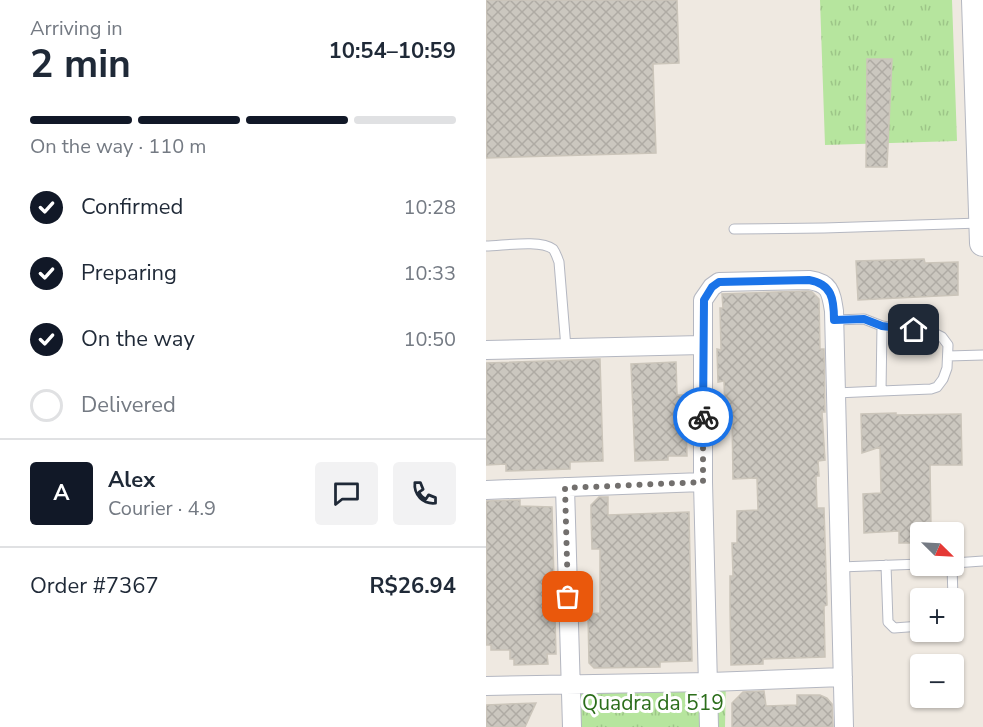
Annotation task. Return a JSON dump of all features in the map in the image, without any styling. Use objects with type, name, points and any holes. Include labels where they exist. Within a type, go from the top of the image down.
[{"type":"street","points":[[978,8],[983,243]]},
{"type":"street","points":[[709,727],[710,682],[703,482],[704,300],[712,287],[719,282],[809,280],[820,282],[828,289],[834,320],[844,727]]},
{"type":"street","points":[[486,350],[702,345]]},
{"type":"street","points":[[486,490],[703,482]]},
{"type":"street","points":[[565,488],[572,727]]},
{"type":"street","points":[[486,686],[843,677]]},
{"type":"lane","points":[[734,229],[982,223]]},
{"type":"lane","points":[[486,246],[535,244],[547,245],[555,251],[559,262],[566,348]]},
{"type":"lane","points":[[834,320],[864,319],[882,326],[934,333],[942,337],[948,345],[947,368],[937,387],[836,393]]},
{"type":"lane","points":[[881,391],[882,326]]},
{"type":"lane","points":[[948,356],[983,355]]},
{"type":"lane","points":[[964,563],[983,561]]},
{"type":"lane","points":[[840,567],[910,564]]},
{"type":"lane","points":[[886,565],[888,622],[894,628],[910,627]]},
{"type":"green space","points":[[820,0],[952,0],[957,141],[825,145]]},
{"type":"green space","name":"Quadra da 519","points":[[726,678],[725,727],[581,727],[580,679]]},
{"type":"building","points":[[486,0],[677,0],[679,63],[653,64],[656,153],[486,158]]},
{"type":"building","points":[[867,59],[892,59],[887,167],[866,167]]},
{"type":"building","points":[[924,259],[925,263],[958,262],[958,295],[858,300],[856,261]]},
{"type":"building","points":[[808,291],[819,299],[820,349],[824,349],[825,412],[822,412],[825,460],[818,461],[819,476],[816,476],[817,508],[824,508],[827,605],[824,606],[825,657],[763,659],[763,664],[731,665],[730,576],[733,576],[732,543],[737,543],[737,511],[758,510],[757,478],[733,479],[732,414],[725,414],[724,381],[718,382],[717,349],[721,350],[722,294]]},
{"type":"building","points":[[600,359],[603,461],[570,462],[570,469],[506,471],[506,464],[486,465],[486,363]]},
{"type":"building","points":[[676,362],[677,395],[685,395],[687,456],[668,456],[668,460],[635,461],[631,364]]},
{"type":"building","points":[[861,414],[961,414],[962,465],[930,465],[931,522],[910,522],[910,543],[899,543],[899,531],[864,533],[863,494],[881,493],[880,447],[862,453]]},
{"type":"building","points":[[599,497],[608,497],[608,515],[689,512],[692,661],[660,662],[660,667],[594,668],[589,663],[588,614],[600,613],[600,549],[592,549],[591,514],[591,505]]},
{"type":"building","points":[[520,500],[520,506],[552,507],[556,654],[547,654],[548,664],[514,665],[514,659],[510,659],[510,650],[491,650],[491,645],[486,645],[486,501]]},
{"type":"building","points":[[764,691],[766,706],[797,705],[797,695],[820,695],[827,698],[832,704],[833,727],[732,727],[732,703],[743,692]]},
{"type":"building","points":[[536,703],[525,727],[486,727],[486,705]]},
{"type":"way so far","points":[[568,597],[565,488],[703,482],[703,417]]},
{"type":"route","points":[[703,417],[704,300],[707,293],[719,282],[809,280],[820,282],[828,289],[831,297],[834,320],[864,319],[882,326],[914,330]]}]
